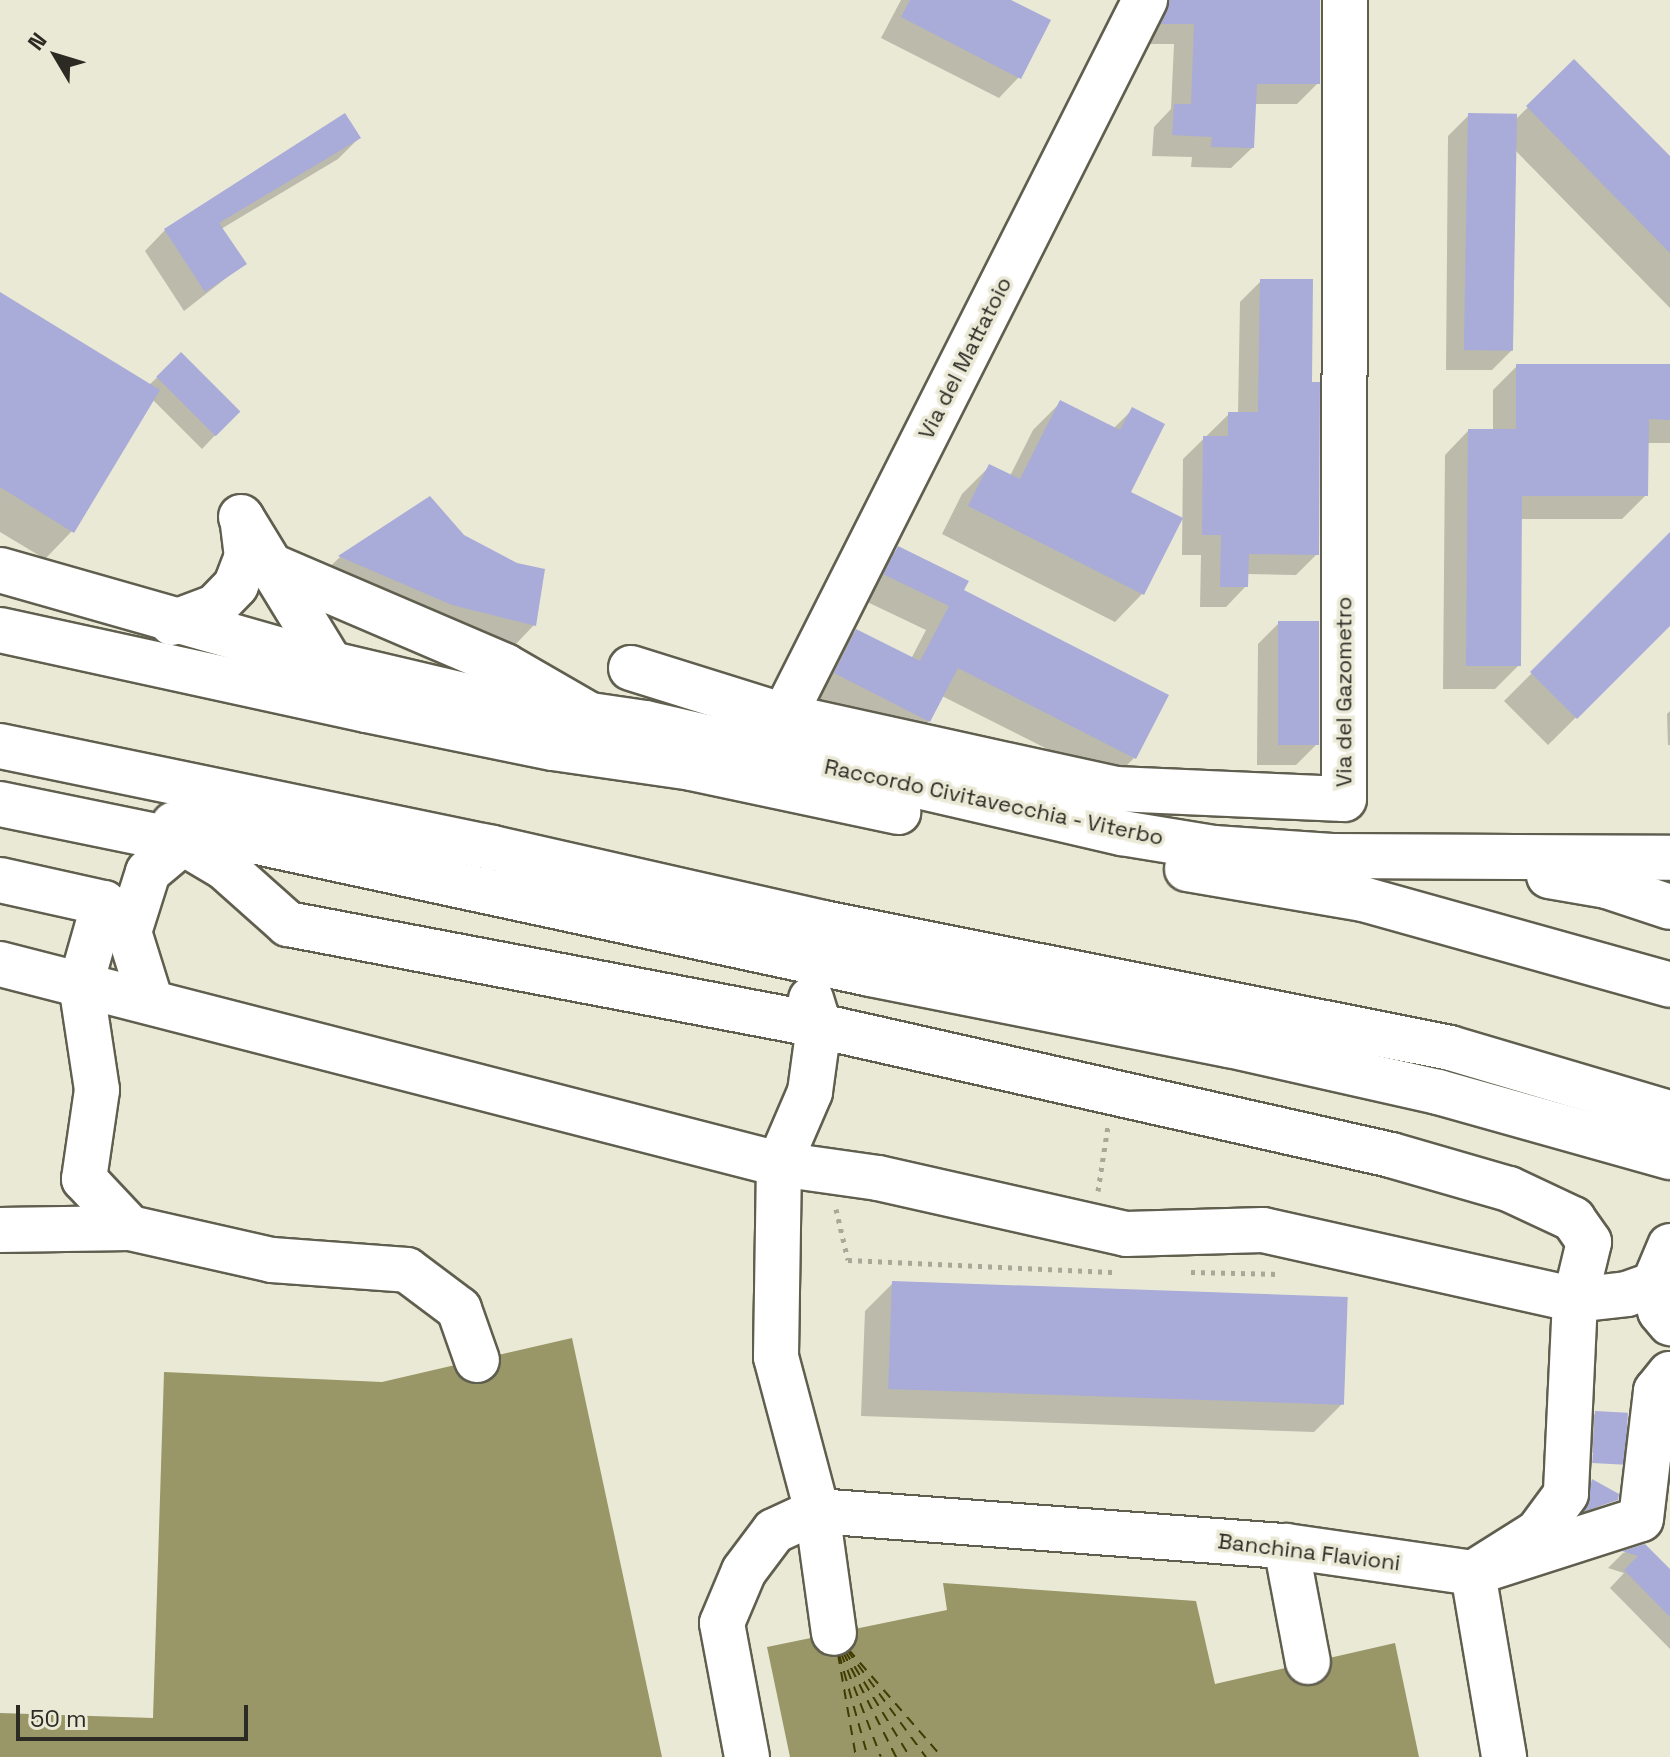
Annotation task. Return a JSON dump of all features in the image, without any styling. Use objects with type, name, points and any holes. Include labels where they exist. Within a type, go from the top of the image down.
[{"type":"main road","name":"Via del Mattatoio","points":[[784,716],[1145,0]]},
{"type":"main road","name":"Via del Gazometro","points":[[631,668],[784,716],[1115,789],[1344,799],[1345,0]]},
{"type":"main road","points":[[172,623],[215,607],[236,585],[247,557],[241,517],[327,663],[366,710]]},
{"type":"main road","points":[[267,564],[505,666],[590,715]]},
{"type":"main road","name":"Raccordo Civitavecchia - Viterbo","points":[[0,570],[172,623],[481,699],[590,715],[1214,848],[1332,856],[1670,858]]},
{"type":"main road","name":"Raccordo Civitavecchia - Viterbo","points":[[0,630],[553,748],[691,768],[1187,869],[1534,874],[1607,886],[1670,907]]},
{"type":"main road","points":[[0,746],[493,848],[823,923],[1450,1048],[1670,1113]]},
{"type":"main road","points":[[0,786],[189,835],[288,924],[819,1026],[1391,1155],[1509,1189],[1573,1219],[1589,1242],[1575,1300],[1566,1494],[1538,1532],[1473,1573],[1504,1757]]},
{"type":"main road","points":[[0,804],[189,835],[509,896],[1230,1045],[1438,1092],[1659,1158]]},
{"type":"main road","points":[[150,999],[129,932],[148,872],[189,835]]},
{"type":"main road","points":[[1187,869],[1376,903],[1670,985]]},
{"type":"main road","points":[[0,880],[104,903],[81,984],[97,1090],[84,1179],[130,1228]]},
{"type":"main road","points":[[509,896],[541,921],[770,966],[809,994],[819,1026],[810,1092],[779,1164],[776,1357],[817,1511],[834,1633]]},
{"type":"main road","points":[[0,964],[150,999],[382,1065],[779,1164],[878,1178],[1126,1234],[1263,1230],[1575,1300],[1627,1294],[1665,1284]]},
{"type":"main road","points":[[0,1230],[130,1228],[272,1260],[407,1270],[459,1309],[477,1360]]},
{"type":"main road","name":"Banchina Flavioni","points":[[817,1511],[1286,1546],[1473,1573],[1641,1519],[1656,1391],[1670,1374]]},
{"type":"main road","points":[[747,1757],[722,1623],[744,1571],[774,1531],[817,1511]]},
{"type":"main road","points":[[1286,1546],[1308,1662]]},
{"type":"shaded area","points":[[572,1338],[662,1757],[0,1757],[0,1713],[153,1718],[164,1372],[382,1382]]},
{"type":"shaded area","points":[[943,1583],[1196,1601],[1215,1684],[1395,1643],[1419,1757],[790,1757],[767,1647],[947,1610]]},
{"type":"building","points":[[910,0],[1011,0],[1051,20],[1021,79],[901,17]]},
{"type":"building","points":[[1170,0],[1320,0],[1320,84],[1257,84],[1254,148],[1211,147],[1212,137],[1172,135],[1174,104],[1191,104],[1194,24],[1161,24]]},
{"type":"building","points":[[1574,59],[1670,156],[1670,253],[1526,106]]},
{"type":"building","points":[[345,113],[361,138],[219,223],[247,264],[205,292],[164,229]]},
{"type":"building","points":[[1468,113],[1517,114],[1513,351],[1464,350]]},
{"type":"building","points":[[1260,279],[1313,279],[1312,382],[1320,382],[1319,555],[1249,554],[1248,587],[1220,587],[1221,535],[1202,535],[1203,436],[1228,436],[1228,412],[1258,412]]},
{"type":"building","points":[[0,292],[160,390],[74,533],[0,487]]},
{"type":"building","points":[[181,352],[240,411],[216,436],[156,377]]},
{"type":"building","points":[[1516,364],[1670,364],[1670,420],[1649,419],[1648,496],[1522,496],[1521,666],[1466,666],[1468,429],[1516,429]]},
{"type":"building","points":[[1060,400],[1120,430],[1132,407],[1165,424],[1131,492],[1183,518],[1144,595],[968,506],[989,464],[1020,479]]},
{"type":"building","points":[[430,496],[464,535],[517,563],[545,569],[536,626],[452,605],[338,556]]},
{"type":"building","points":[[1670,532],[1670,626],[1577,719],[1530,672]]},
{"type":"building","points":[[898,546],[969,581],[964,590],[1169,695],[1136,759],[958,668],[930,722],[834,673],[856,629],[920,661],[949,606],[883,574]]},
{"type":"building","points":[[1278,621],[1319,621],[1319,745],[1278,745]]},
{"type":"building","points":[[892,1281],[1348,1297],[1344,1405],[888,1389]]},
{"type":"building","points":[[1595,1411],[1628,1413],[1625,1465],[1592,1463]]},
{"type":"building","points":[[1592,1479],[1619,1494],[1618,1500],[1585,1511]]},
{"type":"building","points":[[1645,1544],[1670,1569],[1670,1617],[1624,1570],[1638,1556],[1622,1551]]},
{"type":"ferry route","points":[[848,1649],[942,1757]]},
{"type":"ferry route","points":[[847,1650],[926,1757]]},
{"type":"ferry route","points":[[845,1651],[910,1757]]},
{"type":"ferry route","points":[[843,1652],[896,1757]]},
{"type":"ferry route","points":[[841,1653],[881,1757]]},
{"type":"ferry route","points":[[838,1654],[856,1757]]},
{"type":"ferry route","points":[[839,1654],[868,1757]]}]
